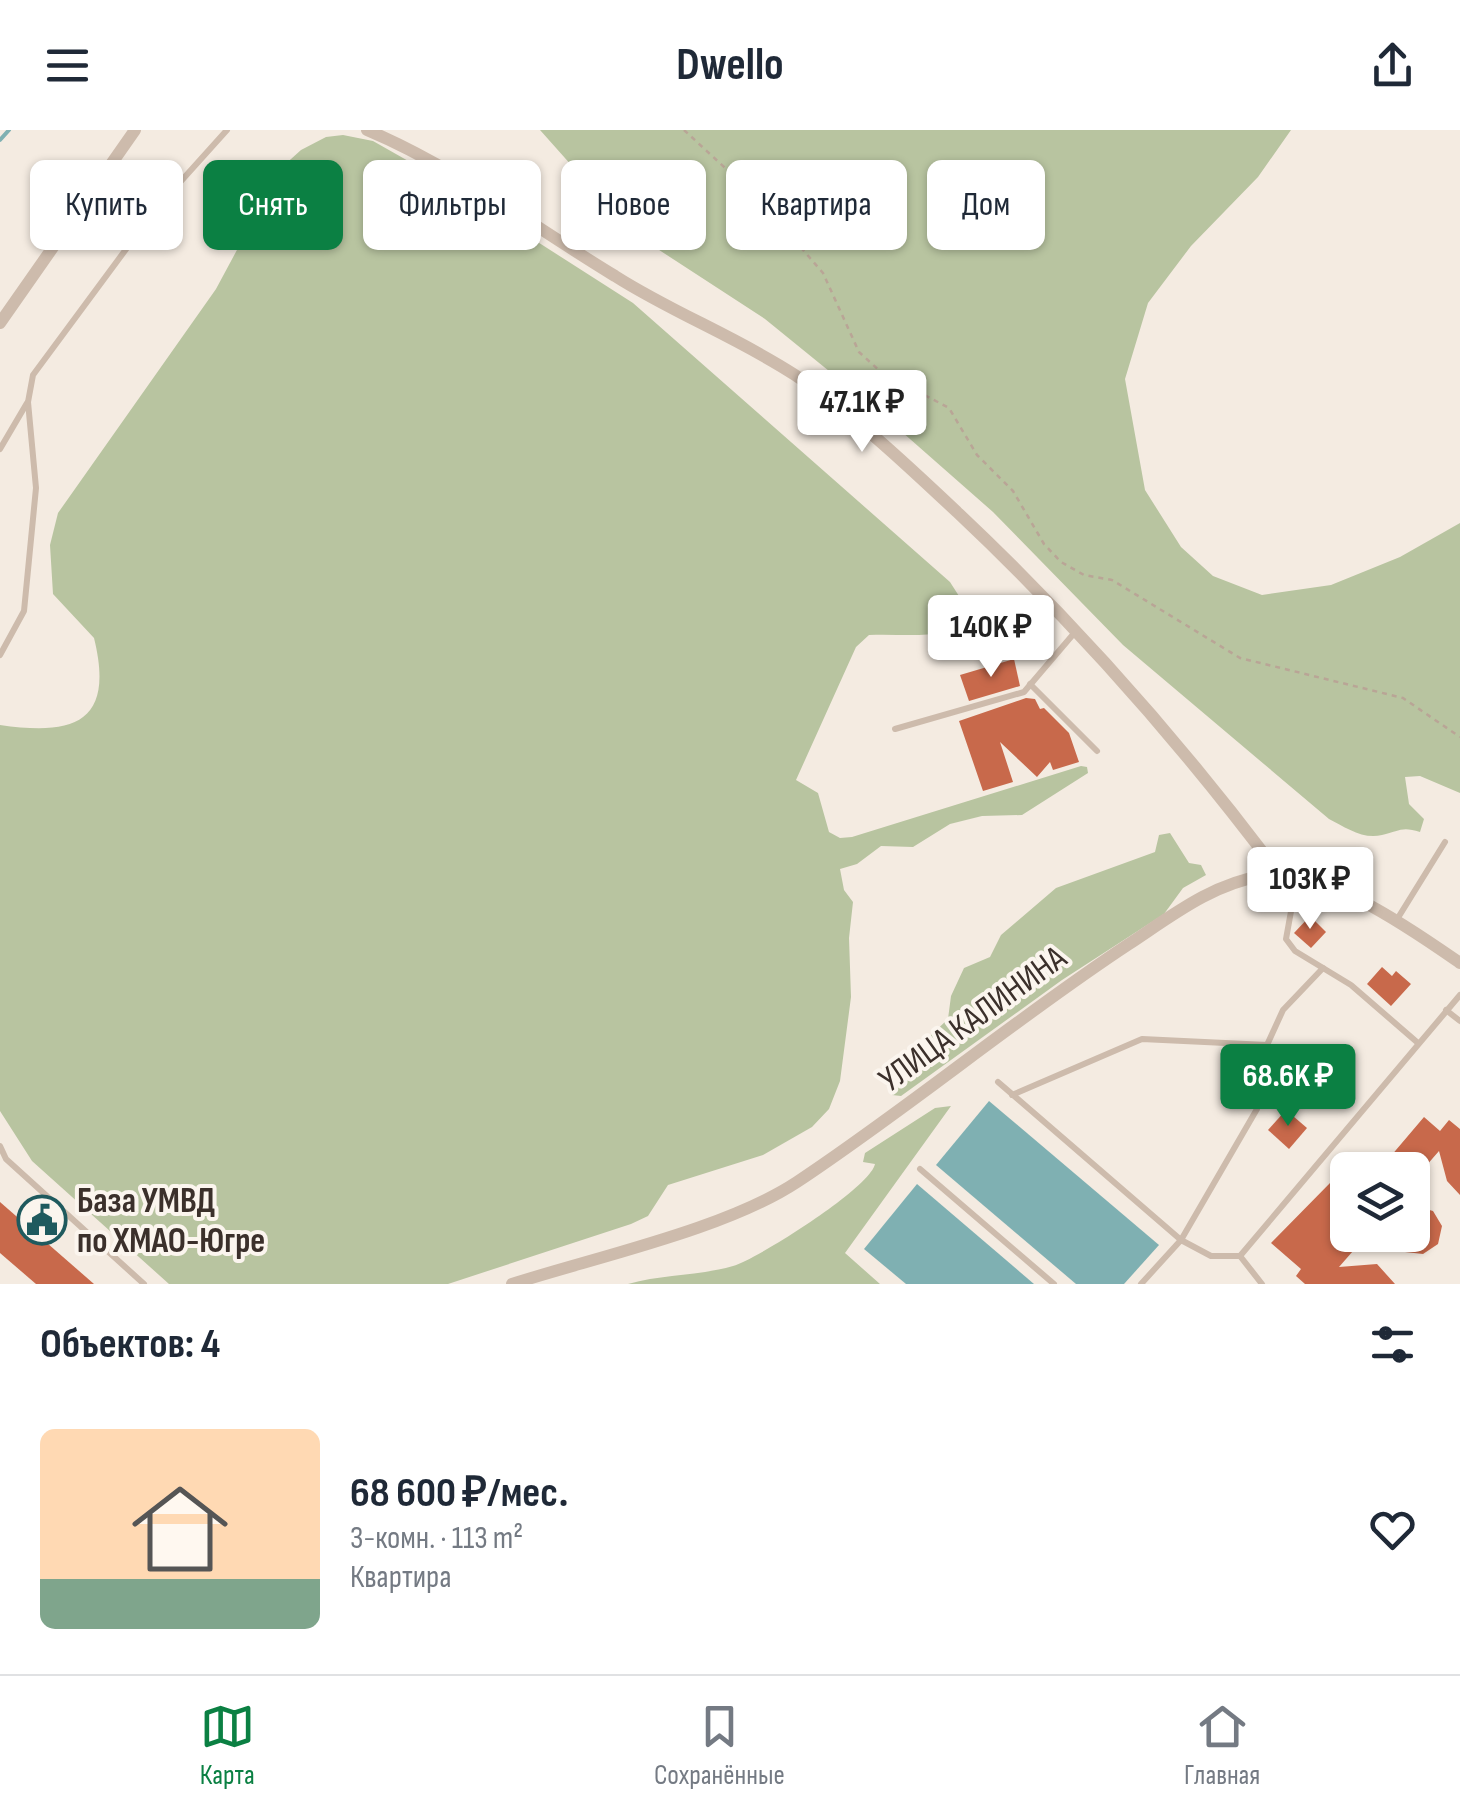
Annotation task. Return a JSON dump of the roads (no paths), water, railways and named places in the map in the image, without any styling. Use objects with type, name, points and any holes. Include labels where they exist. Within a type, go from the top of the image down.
[{"type":"street","points":[[0,322],[135,130]]},
{"type":"street","points":[[367,130],[460,179],[650,297],[728,335],[798,377],[897,457],[1076,630],[1186,752],[1280,875]]},
{"type":"street","name":"УЛИЦА КАЛИНИНА","points":[[512,1284],[768,1199],[1079,977],[1194,902],[1231,884],[1280,875],[1328,887],[1395,922],[1460,963]]},
{"type":"lane","points":[[0,449],[28,402],[40,364],[155,210],[227,130]]},
{"type":"lane","points":[[0,655],[24,611],[36,488],[28,402]]},
{"type":"lane","points":[[896,729],[1024,692],[1076,630]]},
{"type":"lane","points":[[1030,684],[1097,751]]},
{"type":"lane","points":[[1395,922],[1444,842]]},
{"type":"lane","points":[[1297,877],[1286,939],[1295,951],[1351,984],[1418,1043]]},
{"type":"lane","points":[[1141,1284],[1181,1240],[1257,1109],[1267,1045],[1283,1010],[1322,968]]},
{"type":"lane","points":[[1240,1256],[1460,994]]},
{"type":"lane","points":[[1446,1010],[1460,1021]]},
{"type":"lane","points":[[1012,1095],[1142,1039],[1267,1045]]},
{"type":"lane","points":[[998,1082],[1181,1240],[1212,1256],[1240,1256]]},
{"type":"lane","points":[[0,1146],[6,1160],[144,1284]]},
{"type":"lane","points":[[920,1169],[1054,1284]]},
{"type":"lane","points":[[1240,1256],[1262,1284]]},
{"type":"water","points":[[989,1101],[1159,1245],[1124,1284],[1076,1284],[936,1165]]},
{"type":"water","points":[[917,1184],[1034,1284],[906,1284],[864,1249]]},
{"type":"waterway","points":[[0,140],[9,130]]},
{"type":"place","name":"База УМВД по ХМАО-Югре","points":[[42,1220]]}]
